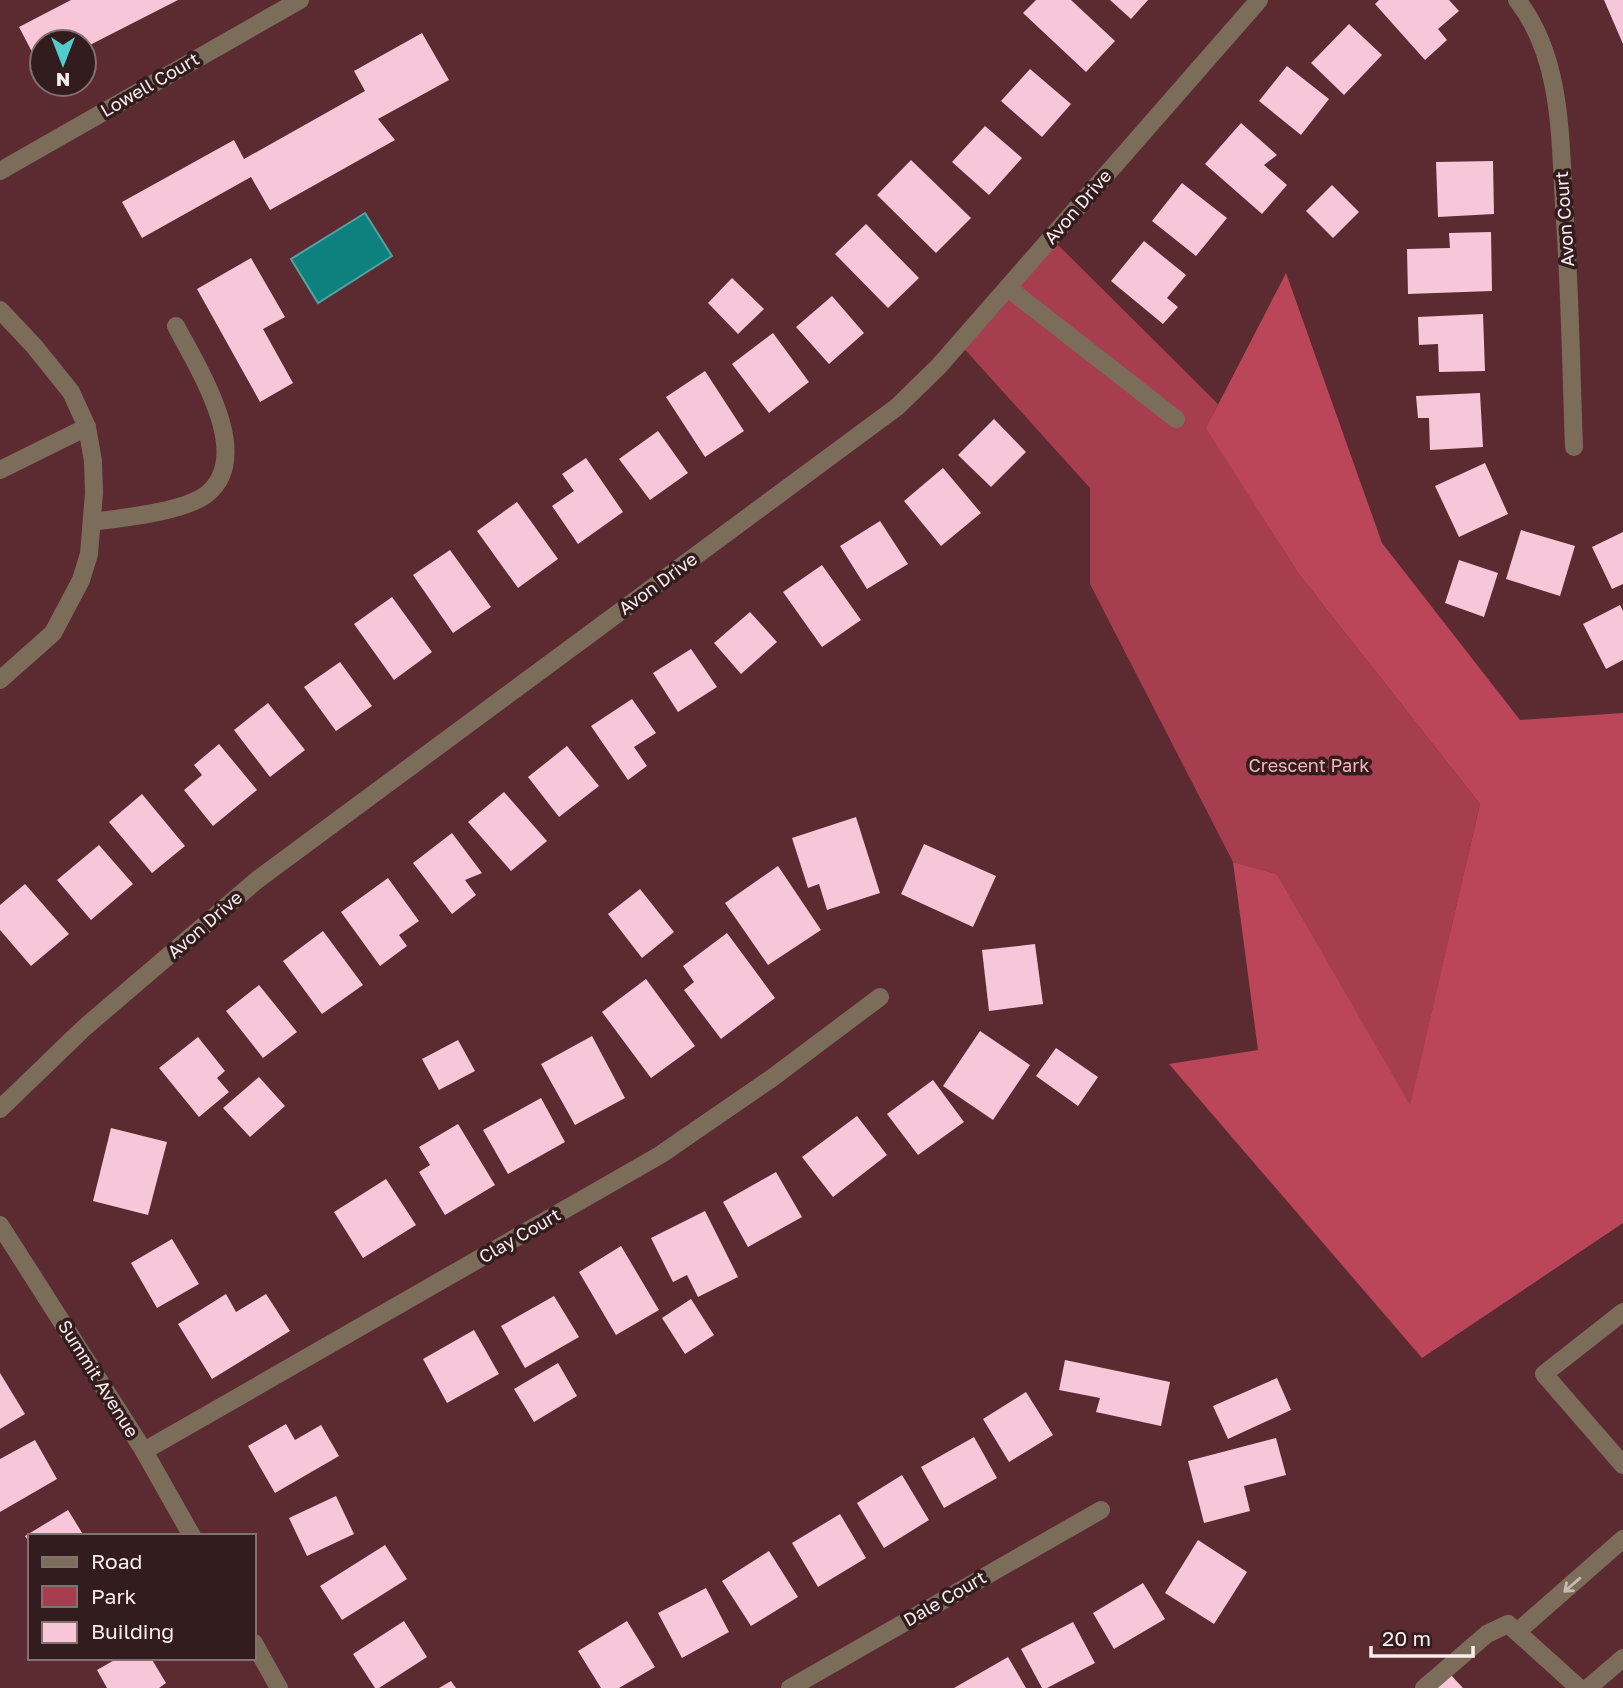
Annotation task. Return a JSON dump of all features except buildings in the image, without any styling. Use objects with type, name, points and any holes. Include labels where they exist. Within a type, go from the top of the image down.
[{"type":"street","name":"Lowell Court","points":[[0,171],[300,0]]},
{"type":"street","name":"Avon Drive","points":[[0,1109],[84,1028],[257,880],[897,407],[939,366],[1259,0]]},
{"type":"street","name":"Avon Court","points":[[1517,0],[1536,30],[1547,58],[1558,115],[1568,256],[1574,447]]},
{"type":"street","points":[[1008,288],[1176,419]]},
{"type":"street","points":[[0,310],[34,346],[71,392],[87,427],[93,461],[94,493],[89,554],[81,580],[54,633],[0,680]]},
{"type":"street","points":[[92,522],[141,516],[179,506],[207,494],[224,471],[227,442],[199,370],[176,326]]},
{"type":"street","points":[[0,470],[87,427]]},
{"type":"street","name":"Clay Court","points":[[144,1451],[660,1155],[772,1078],[880,997]]},
{"type":"street","name":"Summit Avenue","points":[[0,1225],[144,1451],[191,1534]]},
{"type":"street","points":[[1623,1312],[1544,1374],[1623,1465]]},
{"type":"street","name":"Dale Court","points":[[790,1688],[1101,1510]]},
{"type":"street","points":[[1517,1632],[1623,1539]]},
{"type":"street","points":[[1424,1688],[1487,1634],[1507,1623],[1579,1688]]},
{"type":"street","points":[[256,1647],[279,1688]]},
{"type":"street","points":[[1588,1688],[1623,1658]]},
{"type":"green space","name":"Crescent Park","points":[[1051,238],[1218,404],[1207,428],[1298,573],[1480,804],[1410,1106],[1277,874],[1233,862],[1090,584],[1090,488],[959,343]]},
{"type":"shaded area","points":[[1286,273],[1382,543],[1520,720],[1623,713],[1623,1223],[1422,1358],[1169,1064],[1258,1050],[1233,862],[1277,874],[1410,1105],[1480,804],[1298,573],[1206,428]]},
{"type":"water","points":[[365,213],[392,256],[318,303],[291,259]]}]
